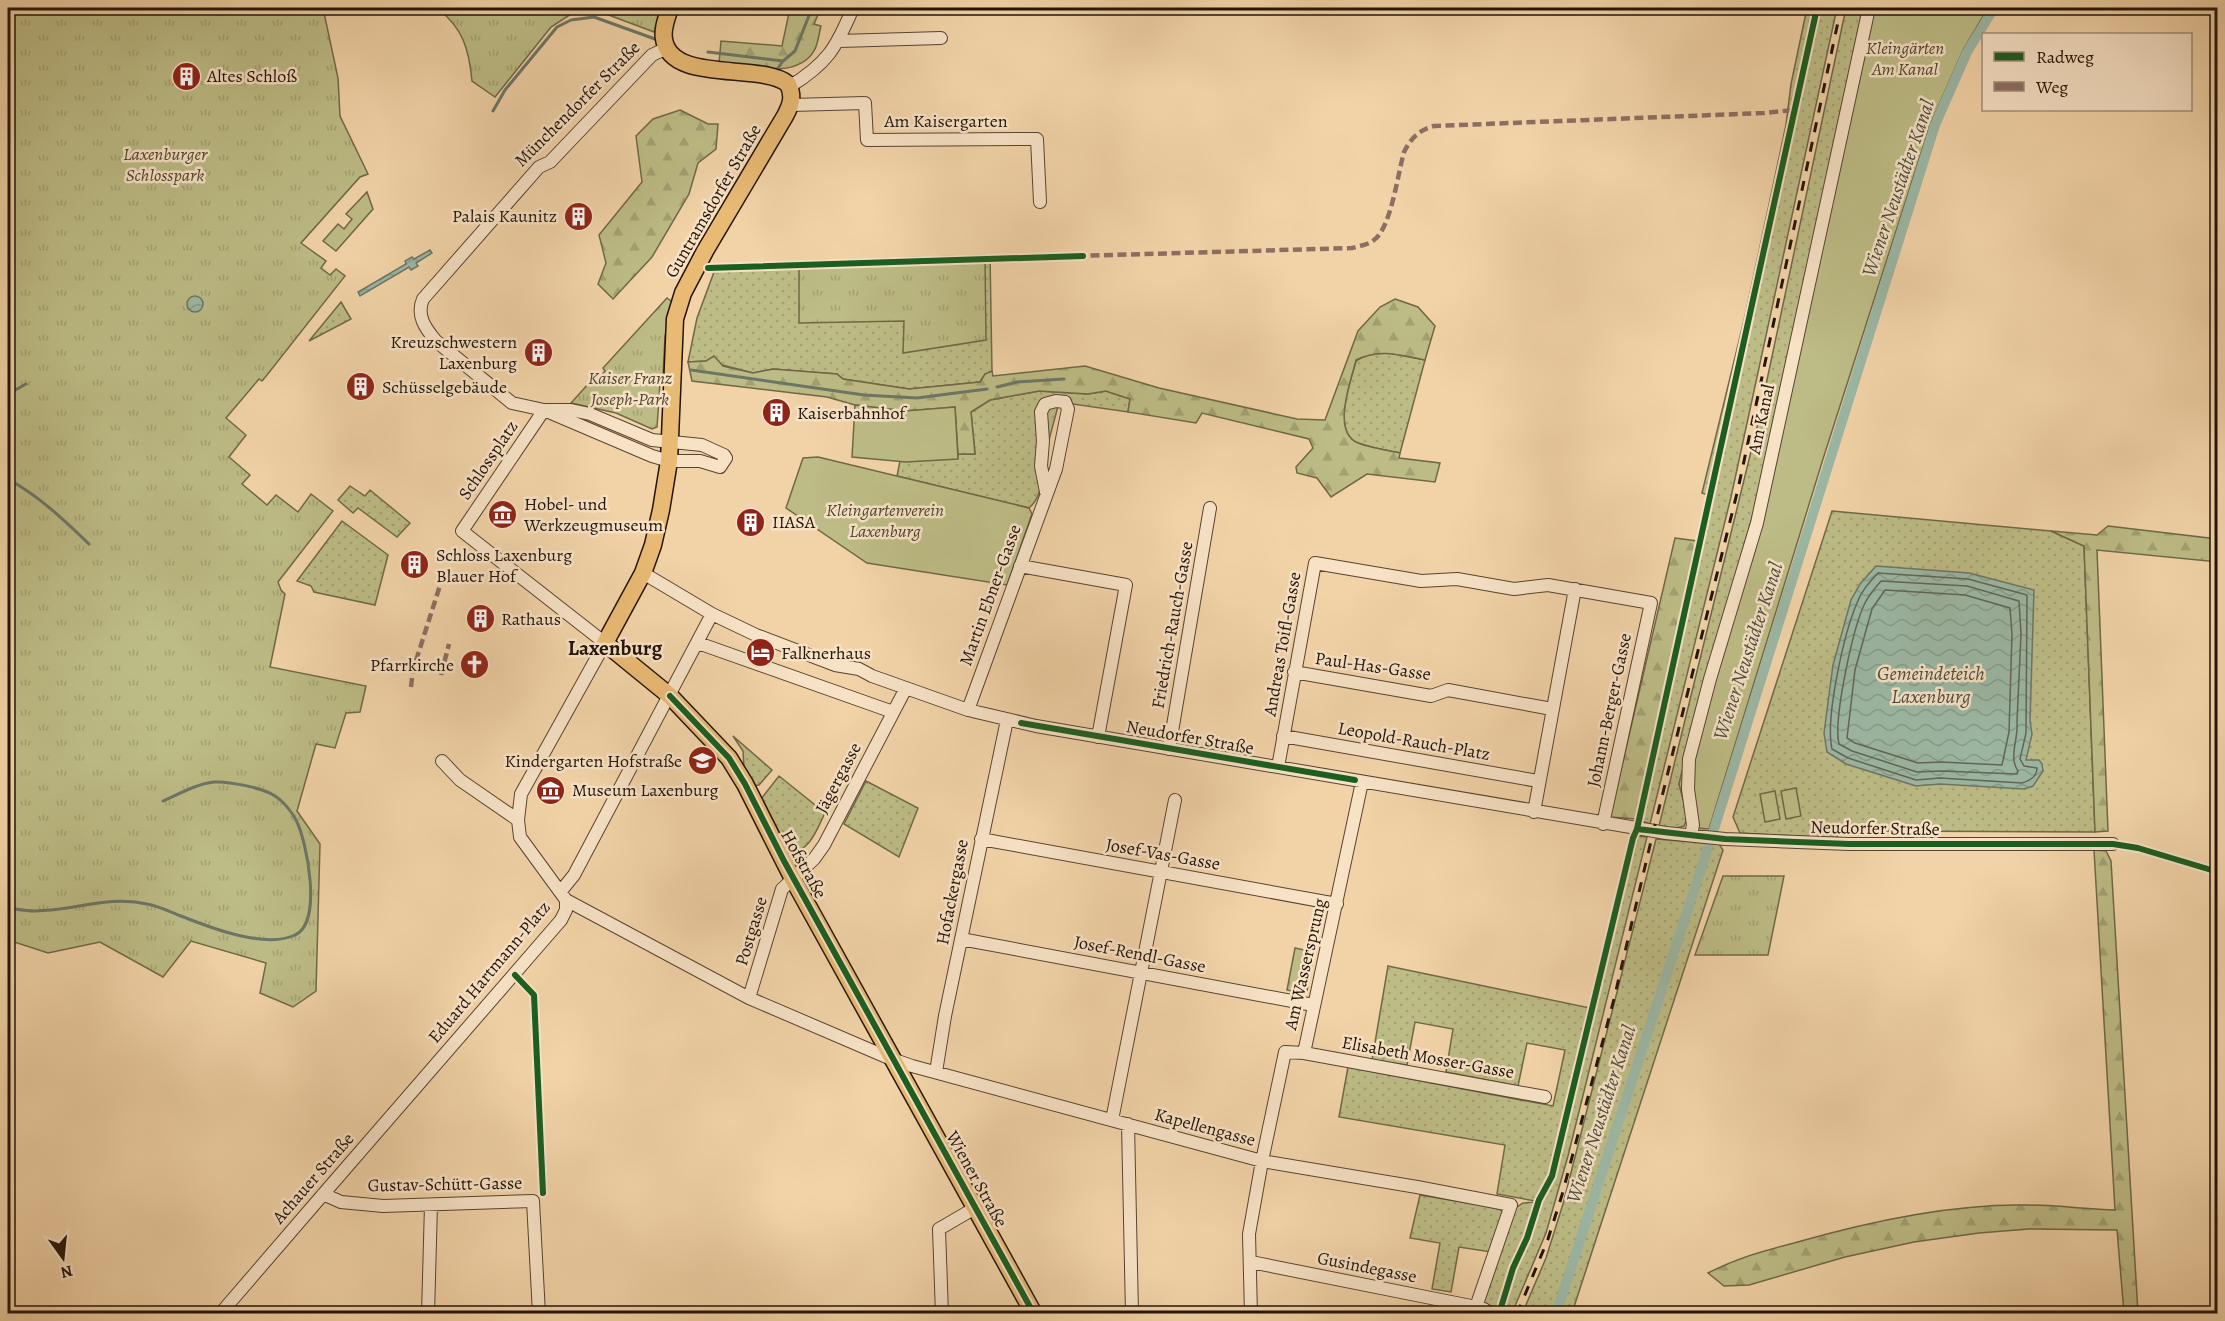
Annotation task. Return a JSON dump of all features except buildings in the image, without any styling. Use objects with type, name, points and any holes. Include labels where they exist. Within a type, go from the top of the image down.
[{"type":"main road","name":"Münchendorfer Straße","points":[[667,48],[664,27],[670,8]]},
{"type":"main road","points":[[667,48],[671,56],[684,63],[703,68],[776,77],[786,82],[789,87],[791,105]]},
{"type":"main road","name":"Guntramsdorfer Straße","points":[[605,643],[643,573],[653,545],[669,461],[675,319],[683,292],[705,250],[791,105]]},
{"type":"main road","name":"Hofstraße","points":[[605,643],[670,696],[729,758],[745,784],[793,879],[895,1059]]},
{"type":"main road","name":"Wiener Straße","points":[[895,1059],[1034,1314]]},
{"type":"street","points":[[789,87],[820,66],[839,41],[853,8]]},
{"type":"street","name":"Am Kanal","points":[[1697,836],[1693,825],[1688,789],[1689,759],[1757,523],[1869,8]]},
{"type":"street","points":[[839,41],[941,38]]},
{"type":"street","name":"Münchendorfer Straße","points":[[544,410],[512,404],[436,340],[428,331],[420,313],[423,299],[539,167],[550,162],[652,55],[667,48]]},
{"type":"street","name":"Am Kaisergarten","points":[[791,105],[865,103],[867,140],[1037,138],[1040,202]]},
{"type":"street","name":"Martin Ebner-Gasse","points":[[968,710],[1056,469],[1068,409],[1065,402],[1056,401],[1045,404],[1041,412],[1043,441],[1041,466],[1046,492]]},
{"type":"street","points":[[544,410],[572,410],[590,414],[652,440],[708,447],[724,455],[725,462],[720,467],[700,461],[669,461],[544,410]]},
{"type":"street","name":"Schlossplatz","points":[[462,531],[544,410]]},
{"type":"street","name":"Friedrich-Rauch-Gasse","points":[[1169,749],[1210,508]]},
{"type":"street","name":"Hofstraße","points":[[462,531],[605,643]]},
{"type":"street","name":"Andreas Toifl-Gasse","points":[[1278,767],[1315,563],[1421,581],[1456,579],[1514,589],[1548,585],[1575,589]]},
{"type":"street","points":[[1020,566],[1126,585],[1098,737]]},
{"type":"street","name":"Neudorfer Straße","points":[[643,573],[712,614],[756,635],[826,661],[859,669],[968,710],[1007,720],[1098,737],[1603,824],[1697,836],[1849,844],[2113,844]]},
{"type":"street","points":[[1534,812],[1575,589]]},
{"type":"street","name":"Johann-Berger-Gasse","points":[[1575,589],[1651,603],[1603,824]]},
{"type":"street","name":"Eduard Hartmann-Platz","points":[[433,1066],[561,920],[566,910],[563,896],[712,614]]},
{"type":"street","points":[[605,643],[521,794],[518,820],[520,837],[528,851],[563,896],[749,998],[895,1059]]},
{"type":"street","points":[[698,643],[893,712]]},
{"type":"street","name":"Paul-Has-Gasse","points":[[1294,672],[1431,696],[1448,690],[1552,709]]},
{"type":"street","name":"Jägergasse","points":[[793,879],[814,859],[824,845],[906,688]]},
{"type":"street","name":"Hofackergasse","points":[[936,1072],[981,838],[1007,720]]},
{"type":"street","name":"Leopold-Rauch-Platz","points":[[1283,736],[1538,781]]},
{"type":"street","points":[[442,761],[460,780],[518,820]]},
{"type":"street","name":"Am Wassersprung","points":[[1251,1314],[1249,1234],[1262,1161],[1285,1052],[1304,1053],[1362,782]]},
{"type":"street","points":[[1112,1120],[1175,800]]},
{"type":"street","name":"Josef-Vas-Gasse","points":[[981,838],[1337,904]]},
{"type":"street","name":"Postgasse","points":[[749,998],[782,890],[793,879]]},
{"type":"street","name":"Josef-Rendl-Gasse","points":[[961,939],[1313,1005]]},
{"type":"street","name":"Elisabeth Mosser-Gasse","points":[[1304,1053],[1545,1097]]},
{"type":"street","name":"Kapellengasse","points":[[895,1059],[912,1066],[1262,1161],[1511,1205],[1480,1310]]},
{"type":"street","name":"Achauer Straße","points":[[220,1314],[433,1066]]},
{"type":"street","points":[[1128,1125],[1132,1314]]},
{"type":"street","name":"Gustav-Schütt-Gasse","points":[[323,1194],[341,1202],[383,1206],[532,1201],[539,1314]]},
{"type":"street","points":[[428,1314],[432,1205]]},
{"type":"street","points":[[942,1314],[939,1229],[975,1208]]},
{"type":"street","name":"Gusindegasse","points":[[1251,1262],[1480,1310]]},
{"type":"green space","name":"Laxenburger Schlosspark","points":[[8,8],[323,8],[338,78],[340,116],[368,174],[360,177],[301,243],[326,261],[321,268],[330,275],[336,269],[345,276],[262,381],[259,379],[226,418],[246,435],[229,457],[250,475],[242,484],[267,505],[276,495],[298,512],[311,494],[333,511],[278,582],[285,594],[270,667],[366,686],[360,712],[346,713],[335,748],[316,744],[297,811],[320,844],[316,991],[293,1007],[260,993],[266,963],[191,941],[163,977],[100,942],[48,953],[8,940]]},
{"type":"green space","points":[[437,8],[590,8],[574,12],[551,27],[495,97],[472,81],[469,59],[459,31]]},
{"type":"green space","points":[[590,8],[661,8],[654,32]]},
{"type":"green space","points":[[790,8],[821,8],[814,24],[821,26],[818,41],[807,59],[797,65],[771,69],[719,63],[721,41],[782,46]]},
{"type":"green space","points":[[1807,8],[1837,8],[1731,497],[1650,824],[1636,819],[1708,495],[1702,493],[1746,312],[1786,125],[1791,84]]},
{"type":"green space","points":[[1846,8],[1864,8],[1755,508],[1679,784],[1688,817],[1684,826],[1673,829],[1659,826],[1757,427]]},
{"type":"green space","name":"Kleingärten Am Kanal","points":[[1864,8],[1988,8],[1963,50],[1930,125],[1823,459],[1709,829],[1697,828],[1688,817],[1679,784],[1700,697],[1755,508]]},
{"type":"green space","points":[[680,110],[708,124],[718,124],[716,149],[698,163],[689,194],[652,257],[613,299],[598,284],[606,263],[599,235],[642,182],[636,136],[653,119]]},
{"type":"green space","points":[[367,192],[373,209],[336,251],[323,241],[338,224],[344,229],[352,219],[346,214]]},
{"type":"green space","points":[[990,255],[992,371],[985,374],[980,382],[909,389],[843,379],[837,374],[773,369],[753,373],[707,361],[688,362],[697,318],[717,264]]},
{"type":"green space","points":[[985,261],[986,340],[903,353],[904,321],[799,323],[799,268]]},
{"type":"green space","name":"Kaiser Franz Joseph-Park","points":[[667,298],[674,303],[665,336],[657,427],[652,429],[616,413],[571,403],[590,382],[593,384],[605,371],[603,368]]},
{"type":"green space","points":[[1395,299],[1418,307],[1435,326],[1425,360],[1382,353],[1356,360],[1345,405],[1346,428],[1350,437],[1358,443],[1400,453],[1399,458],[1440,463],[1435,482],[1367,474],[1331,497],[1317,478],[1297,473],[1296,467],[1313,448],[1309,439],[1202,413],[1196,423],[1128,412],[1130,399],[1106,391],[1088,394],[1039,391],[990,400],[971,412],[975,454],[958,454],[955,407],[905,411],[855,405],[827,397],[692,381],[688,362],[706,361],[714,356],[723,366],[753,373],[773,369],[837,374],[843,379],[909,389],[980,382],[985,374],[992,371],[993,376],[1085,366],[1159,388],[1297,419],[1325,420],[1358,331],[1380,307]]},
{"type":"green space","points":[[341,302],[351,319],[309,341]]},
{"type":"green space","points":[[1384,352],[1425,360],[1400,453],[1358,443],[1350,437],[1344,417],[1347,393],[1356,361],[1366,355]]},
{"type":"green space","points":[[1039,391],[1088,394],[1106,391],[1130,399],[1128,412],[1059,402],[1047,448],[1042,483],[1034,503],[1029,508],[897,476],[900,461],[958,458],[958,454],[975,454],[971,412],[990,400]]},
{"type":"green space","points":[[855,405],[905,411],[955,407],[958,459],[906,462],[852,457]]},
{"type":"green space","name":"Kleingartenverein Laxenburg","points":[[818,457],[1029,508],[1032,514],[1007,585],[867,563],[786,508],[803,458]]},
{"type":"green space","points":[[350,486],[365,496],[370,490],[410,523],[397,537],[358,508],[353,513],[338,500]]},
{"type":"green space","points":[[1832,511],[2051,531],[2084,546],[2095,832],[1882,831],[1881,829],[1838,828],[1837,838],[1740,833],[1733,817]]},
{"type":"green space","points":[[342,521],[388,555],[375,605],[314,592],[311,586],[297,581]]},
{"type":"green space","points":[[2108,526],[2217,539],[2218,562],[2097,550],[2108,831],[2095,832],[2084,546],[2051,531],[2097,535]]},
{"type":"green space","points":[[1675,538],[1697,541],[1636,819],[1610,817]]},
{"type":"green space","points":[[733,736],[772,770],[759,785],[753,786],[744,768],[743,751]]},
{"type":"green space","points":[[779,776],[825,813],[808,844],[788,855],[761,799]]},
{"type":"green space","points":[[866,781],[918,808],[899,857],[844,824]]},
{"type":"green space","points":[[1796,788],[1801,816],[1786,819],[1781,791]]},
{"type":"green space","points":[[1775,791],[1780,819],[1765,822],[1760,794]]},
{"type":"green space","points":[[1638,836],[1647,837],[1568,1156],[1546,1233],[1512,1313],[1489,1313],[1492,1306],[1485,1304],[1483,1298],[1514,1209],[1523,1203],[1542,1201],[1557,1166]]},
{"type":"green space","points":[[1656,839],[1719,844],[1723,850],[1572,1313],[1522,1314],[1546,1258],[1563,1204]]},
{"type":"green space","points":[[2094,850],[2106,851],[2111,861],[2138,1313],[2124,1313],[2117,1230],[2029,1229],[1914,1242],[1845,1257],[1749,1285],[1724,1286],[1708,1273],[1750,1255],[1822,1235],[1879,1221],[1937,1211],[1995,1205],[2115,1210]]},
{"type":"green space","points":[[1723,876],[1784,876],[1768,955],[1695,955]]},
{"type":"green space","points":[[1295,948],[1314,952],[1307,991],[1299,993],[1287,990]]},
{"type":"green space","points":[[1388,966],[1590,1008],[1552,1171],[1535,1201],[1497,1194],[1505,1145],[1339,1117],[1348,1067],[1553,1106],[1565,1050],[1527,1043],[1518,1086],[1446,1072],[1453,1029],[1415,1022],[1407,1065],[1372,1060]]},
{"type":"green space","points":[[1420,1195],[1498,1208],[1505,1214],[1491,1252],[1459,1247],[1451,1292],[1432,1289],[1440,1243],[1410,1238]]},
{"type":"water","points":[[430,250],[432,253],[416,263],[418,266],[411,270],[409,267],[360,296],[358,292],[406,264],[405,261]]},
{"type":"water","points":[[192,296],[198,296],[203,304],[201,310],[192,312],[187,307],[187,301]]},
{"type":"water","name":"Gemeindeteich Laxenburg","points":[[1876,566],[1969,573],[2034,590],[2030,721],[2032,734],[2026,760],[2039,760],[2043,771],[2033,786],[2024,789],[1940,784],[1916,786],[1846,764],[1827,752],[1824,733],[1833,665],[1851,600],[1860,584]]},
{"type":"waterway","points":[[708,52],[783,61],[795,51],[812,8]]},
{"type":"waterway","name":"Wiener Neustädter Kanal","points":[[1556,1314],[1715,826],[1935,125],[1967,52],[1994,8]]},
{"type":"waterway","points":[[493,111],[505,90],[557,27],[571,20],[594,17],[655,39]]},
{"type":"waterway","points":[[778,68],[783,61]]},
{"type":"waterway","points":[[691,370],[864,395],[917,398],[987,389]]},
{"type":"waterway","points":[[997,387],[1017,382],[1064,379]]},
{"type":"waterway","points":[[8,394],[26,384]]},
{"type":"waterway","points":[[8,479],[61,517],[89,544]]},
{"type":"waterway","points":[[8,908],[32,911],[105,902],[133,902],[156,906],[222,931],[269,940],[295,935],[304,927],[309,915],[311,899],[308,862],[296,820],[281,801],[270,793],[255,788],[214,782],[194,787],[163,801]]},
{"type":"railway","points":[[1517,1314],[1548,1239],[1562,1195],[1614,999],[1738,489],[1841,8]]},
{"type":"marked path","points":[[1077,256],[1352,248],[1366,244],[1380,234],[1385,224],[1404,152],[1420,132],[1434,126],[1794,110]]},
{"type":"marked path","points":[[411,687],[413,670],[444,573]]},
{"type":"marked path","points":[[441,675],[449,644]]},
{"type":"cycle path","points":[[1499,1314],[1513,1268],[1527,1238],[1539,1200],[1552,1176],[1637,829],[1817,8]]},
{"type":"cycle path","points":[[708,268],[1083,256]]},
{"type":"cycle path","points":[[670,696],[729,758],[745,784],[784,861],[1034,1314]]},
{"type":"cycle path","points":[[1021,723],[1355,780]]},
{"type":"cycle path","points":[[1637,829],[1725,839],[1849,844],[2113,844],[2138,848],[2218,872]]},
{"type":"cycle path","points":[[515,975],[534,995],[543,1193]]},
{"type":"place","name":"Altes Schloß","points":[[186,76]]},
{"type":"place","name":"Palais Kaunitz","points":[[578,216]]},
{"type":"place","name":"Kreuzschwestern Laxenburg","points":[[538,352]]},
{"type":"place","name":"Schüsselgebäude","points":[[361,387]]},
{"type":"place","name":"Kaiserbahnhof","points":[[776,413]]},
{"type":"place","name":"Hobel- und Werkzeugmuseum","points":[[503,514]]},
{"type":"place","name":"IIASA","points":[[751,522]]},
{"type":"place","name":"Schloss Laxenburg Blauer Hof","points":[[415,565]]},
{"type":"place","name":"Rathaus","points":[[480,619]]},
{"type":"place","name":"Falknerhaus","points":[[760,653]]},
{"type":"place","name":"Pfarrkirche","points":[[475,665]]},
{"type":"place","name":"Kindergarten Hofstraße","points":[[703,761]]},
{"type":"place","name":"Museum Laxenburg","points":[[551,790]]},
{"type":"district","name":"Laxenburg","points":[[615,648]]}]
